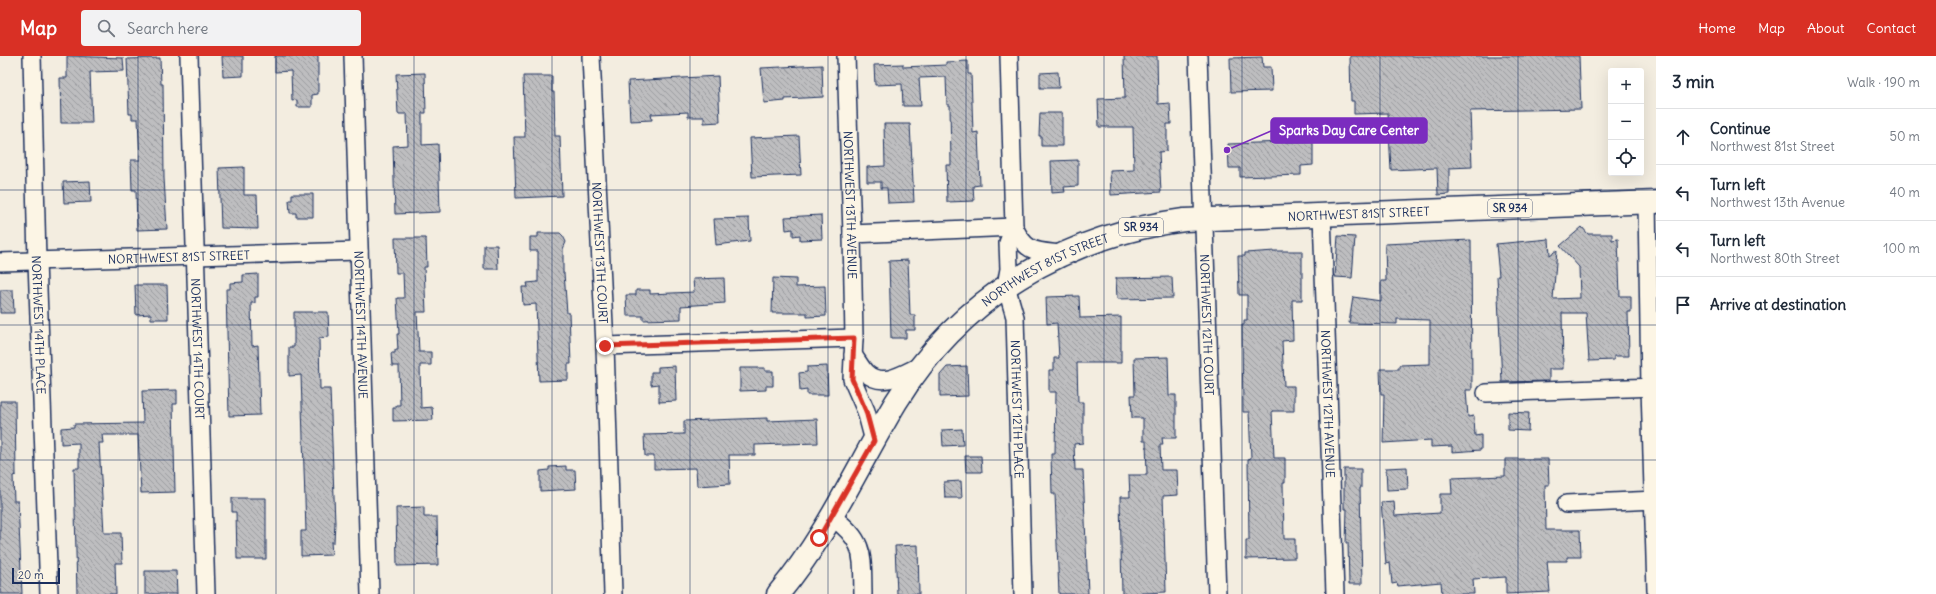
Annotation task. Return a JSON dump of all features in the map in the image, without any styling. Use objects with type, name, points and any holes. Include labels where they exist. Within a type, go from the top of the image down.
[{"type":"main road","name":"NORTHWEST 81ST STREET","points":[[778,594],[804,560],[832,517],[897,401],[934,349],[977,307],[1006,286],[1041,264],[1061,254],[1102,238],[1132,229],[1163,223],[1204,219],[1652,202]]},
{"type":"street","name":"NORTHWEST 14TH PLACE","points":[[32,56],[37,261],[49,594]]},
{"type":"street","name":"NORTHWEST 14TH COURT","points":[[189,56],[194,256],[206,594]]},
{"type":"street","name":"NORTHWEST 14TH AVENUE","points":[[352,56],[370,594]]},
{"type":"street","name":"NORTHWEST 13TH COURT","points":[[591,56],[605,346],[613,594]]},
{"type":"street","name":"NORTHWEST 13TH AVENUE","points":[[846,56],[852,234],[854,346],[852,379],[868,416],[874,441]]},
{"type":"street","name":"NORTHWEST 12TH PLACE","points":[[1009,56],[1014,226],[1008,243],[1009,269],[1006,286],[1015,317],[1023,594]]},
{"type":"street","name":"NORTHWEST 12TH COURT","points":[[1198,56],[1217,594]]},
{"type":"street","points":[[1652,202],[1656,591]]},
{"type":"street","name":"NORTHWEST 12TH AVENUE","points":[[1322,214],[1335,594]]},
{"type":"street","points":[[852,234],[1014,226]]},
{"type":"street","name":"NORTHWEST 12TH PLACE","points":[[1014,226],[1020,240],[1027,247],[1037,251],[1061,254]]},
{"type":"street","name":"NORTHWEST 81ST STREET","points":[[0,262],[359,251]]},
{"type":"street","points":[[605,346],[854,346],[865,373],[873,378],[881,380],[892,378],[922,365]]},
{"type":"street","points":[[1486,392],[1653,387]]},
{"type":"street","points":[[1566,504],[1654,500]]},
{"type":"street","points":[[832,517],[850,532],[859,545],[863,594]]},
{"type":"building","points":[[67,56],[123,58],[124,71],[90,72],[92,123],[61,123],[60,78],[67,78]]},
{"type":"building","points":[[222,56],[243,56],[243,76],[223,77]]},
{"type":"building","points":[[275,56],[318,56],[318,94],[312,95],[312,107],[297,107],[297,100],[292,101],[291,71],[275,72]]},
{"type":"building","points":[[1124,56],[1157,56],[1158,104],[1170,103],[1171,124],[1167,124],[1167,151],[1159,152],[1161,192],[1111,195],[1110,171],[1134,170],[1133,127],[1099,127],[1098,99],[1125,98]]},
{"type":"building","points":[[1350,56],[1579,56],[1581,109],[1470,111],[1472,167],[1449,168],[1449,194],[1438,195],[1437,168],[1391,170],[1388,113],[1354,114],[1354,101],[1351,101]]},
{"type":"building","points":[[1262,57],[1263,67],[1271,67],[1272,91],[1231,92],[1230,58]]},
{"type":"building","points":[[160,58],[161,84],[163,84],[164,178],[167,229],[137,230],[136,190],[132,190],[131,160],[140,160],[138,119],[132,119],[132,114],[129,114],[127,59]]},
{"type":"building","points":[[968,61],[968,74],[971,74],[973,133],[978,132],[980,185],[973,186],[974,201],[947,202],[946,165],[951,165],[950,105],[947,105],[946,77],[919,78],[921,106],[903,106],[902,84],[875,85],[874,65],[903,64],[903,67],[946,65],[946,62]]},
{"type":"building","points":[[822,65],[823,97],[785,99],[785,101],[764,103],[761,68]]},
{"type":"building","points":[[1058,72],[1059,88],[1040,88],[1040,73]]},
{"type":"building","points":[[425,73],[426,113],[422,113],[422,145],[438,144],[440,212],[395,214],[393,146],[408,145],[407,114],[398,114],[396,74]]},
{"type":"building","points":[[523,76],[552,76],[555,136],[560,136],[562,196],[516,198],[514,137],[525,137]]},
{"type":"building","points":[[718,76],[720,122],[704,123],[704,117],[688,117],[688,112],[651,114],[652,120],[630,121],[628,81]]},
{"type":"building","points":[[1040,113],[1062,113],[1062,146],[1041,146],[1041,136],[1039,136]]},
{"type":"building","points":[[884,124],[910,124],[914,202],[888,203],[887,188],[881,188],[881,182],[867,182],[867,167],[885,166]]},
{"type":"building","points":[[799,136],[801,175],[752,177],[750,138]]},
{"type":"building","points":[[1313,141],[1313,165],[1301,166],[1301,175],[1240,177],[1240,168],[1229,168],[1228,144]]},
{"type":"building","points":[[1078,160],[1078,186],[1064,187],[1065,192],[1052,193],[1051,161]]},
{"type":"building","points":[[244,167],[244,195],[257,195],[258,229],[221,228],[219,168]]},
{"type":"building","points":[[90,181],[91,202],[64,203],[63,182]]},
{"type":"building","points":[[292,194],[313,194],[313,217],[296,217],[296,213],[290,213],[289,200],[292,200]]},
{"type":"building","points":[[821,215],[822,239],[800,240],[800,235],[793,236],[793,229],[786,230],[785,217]]},
{"type":"building","points":[[749,218],[750,241],[716,245],[714,219]]},
{"type":"building","points":[[1582,227],[1588,234],[1612,234],[1612,240],[1618,239],[1620,296],[1631,296],[1631,312],[1628,312],[1629,356],[1614,356],[1614,360],[1589,361],[1586,313],[1562,313],[1563,369],[1549,369],[1549,381],[1502,382],[1497,276],[1499,276],[1496,244],[1549,239],[1550,255],[1557,250],[1553,299],[1580,298],[1579,267],[1560,246]]},
{"type":"building","points":[[538,233],[560,233],[566,242],[563,249],[563,273],[567,313],[569,313],[571,364],[568,364],[568,380],[539,381],[536,304],[523,305],[522,287],[528,287],[527,283],[538,282],[538,251],[530,251],[530,237],[538,237]]},
{"type":"building","points":[[1338,236],[1355,237],[1352,278],[1335,277]]},
{"type":"building","points":[[395,238],[426,238],[427,267],[424,267],[426,312],[417,312],[419,352],[431,352],[431,365],[420,365],[421,408],[432,407],[433,420],[393,421],[393,408],[396,408],[396,405],[400,405],[399,366],[392,366],[391,353],[395,353],[395,350],[398,350],[397,334],[399,334],[397,298],[404,298],[403,273],[396,273]]},
{"type":"building","points":[[1471,240],[1472,390],[1466,390],[1468,417],[1474,416],[1475,436],[1481,435],[1481,450],[1452,452],[1452,446],[1431,447],[1431,440],[1383,443],[1384,394],[1381,394],[1380,369],[1399,369],[1399,365],[1430,364],[1430,320],[1397,319],[1397,324],[1349,323],[1353,297],[1381,301],[1381,281],[1386,281],[1385,244]]},
{"type":"building","points":[[484,245],[497,245],[498,269],[484,269]]},
{"type":"building","points":[[1302,251],[1302,300],[1292,300],[1293,340],[1282,341],[1284,386],[1294,386],[1294,411],[1272,411],[1274,458],[1285,458],[1285,483],[1283,483],[1284,539],[1295,539],[1295,558],[1246,559],[1246,540],[1249,540],[1248,459],[1251,458],[1249,412],[1243,412],[1242,325],[1244,325],[1244,320],[1247,320],[1247,295],[1239,295],[1238,256],[1245,256],[1245,253]]},
{"type":"building","points":[[908,260],[910,315],[915,315],[915,330],[906,330],[906,338],[891,338],[889,261]]},
{"type":"building","points":[[258,274],[258,297],[255,297],[255,303],[251,303],[252,346],[258,345],[260,415],[229,416],[226,289],[230,289],[230,283],[243,282],[243,275]]},
{"type":"building","points":[[1172,277],[1173,298],[1117,299],[1116,278]]},
{"type":"building","points":[[724,278],[725,303],[681,306],[681,319],[643,320],[643,316],[627,316],[626,295],[636,295],[636,290],[650,290],[650,294],[694,292],[693,279]]},
{"type":"building","points":[[773,278],[796,279],[796,287],[825,286],[826,316],[807,317],[807,313],[772,313]]},
{"type":"building","points":[[135,285],[167,285],[168,319],[151,319],[151,314],[136,315]]},
{"type":"building","points":[[0,290],[13,290],[14,313],[0,313]]},
{"type":"building","points":[[1079,296],[1080,318],[1121,317],[1121,363],[1077,363],[1078,402],[1083,402],[1083,443],[1074,444],[1075,470],[1083,470],[1088,594],[1059,594],[1055,494],[1052,494],[1051,454],[1055,454],[1056,392],[1049,392],[1049,370],[1054,370],[1054,358],[1059,358],[1057,323],[1047,324],[1046,297]]},
{"type":"building","points":[[294,312],[328,312],[329,337],[319,338],[320,389],[330,389],[335,523],[334,542],[331,542],[332,555],[301,556],[301,531],[306,531],[301,375],[289,376],[289,347],[294,347]]},
{"type":"building","points":[[1168,357],[1169,395],[1176,395],[1176,438],[1162,438],[1163,445],[1160,445],[1161,470],[1177,470],[1178,495],[1163,496],[1166,592],[1122,594],[1120,497],[1130,497],[1129,475],[1147,475],[1146,441],[1143,441],[1143,418],[1132,418],[1131,395],[1135,395],[1134,358]]},
{"type":"building","points":[[675,366],[676,401],[659,402],[659,384],[651,385],[651,372],[658,372],[658,367]]},
{"type":"building","points":[[827,366],[828,395],[807,395],[807,390],[800,391],[799,373],[807,372],[807,367]]},
{"type":"building","points":[[967,366],[968,396],[940,397],[940,375],[947,367]]},
{"type":"building","points":[[740,368],[765,368],[765,371],[773,371],[773,386],[766,386],[766,390],[740,391]]},
{"type":"building","points":[[177,390],[177,404],[173,404],[175,492],[141,493],[138,435],[102,435],[103,443],[99,443],[104,533],[121,533],[122,563],[115,563],[116,594],[77,594],[74,468],[79,468],[79,443],[61,444],[61,428],[74,427],[74,424],[143,423],[142,391]]},
{"type":"building","points":[[0,401],[15,401],[16,475],[13,476],[14,501],[18,501],[22,594],[0,594]]},
{"type":"building","points":[[1508,412],[1529,413],[1528,431],[1508,430]]},
{"type":"building","points":[[767,418],[767,421],[817,419],[818,443],[755,445],[755,455],[729,455],[730,484],[697,486],[696,468],[654,469],[654,456],[645,456],[644,435],[684,434],[684,421]]},
{"type":"building","points":[[962,429],[963,445],[943,446],[942,430]]},
{"type":"building","points":[[965,456],[981,456],[982,472],[966,472]]},
{"type":"building","points":[[1505,459],[1548,459],[1549,485],[1545,485],[1546,530],[1580,530],[1581,557],[1567,557],[1567,561],[1547,561],[1550,592],[1506,594],[1506,577],[1473,579],[1474,594],[1442,594],[1441,582],[1398,586],[1397,583],[1392,584],[1390,563],[1386,564],[1381,502],[1394,501],[1395,516],[1440,513],[1440,494],[1452,494],[1451,478],[1505,476]]},
{"type":"building","points":[[566,466],[566,470],[575,470],[576,489],[540,491],[540,471],[549,470],[549,467]]},
{"type":"building","points":[[1407,467],[1408,489],[1387,490],[1386,468]]},
{"type":"building","points":[[1344,469],[1361,469],[1362,584],[1349,584],[1348,543],[1346,543],[1347,509],[1344,509]]},
{"type":"building","points":[[961,481],[962,498],[945,498],[944,482]]},
{"type":"building","points":[[232,498],[266,498],[266,559],[237,559],[236,512],[232,512]]},
{"type":"building","points":[[424,507],[424,517],[437,517],[438,565],[397,566],[396,508]]},
{"type":"building","points":[[918,545],[919,594],[897,594],[895,546]]},
{"type":"building","points":[[145,571],[176,571],[177,594],[145,594]]},
{"type":"place","name":"Sparks Day Care Center","points":[[1227,150]]},
{"type":"route","points":[[605,346],[854,338],[852,379],[858,396],[866,411],[874,441],[819,538]]}]
